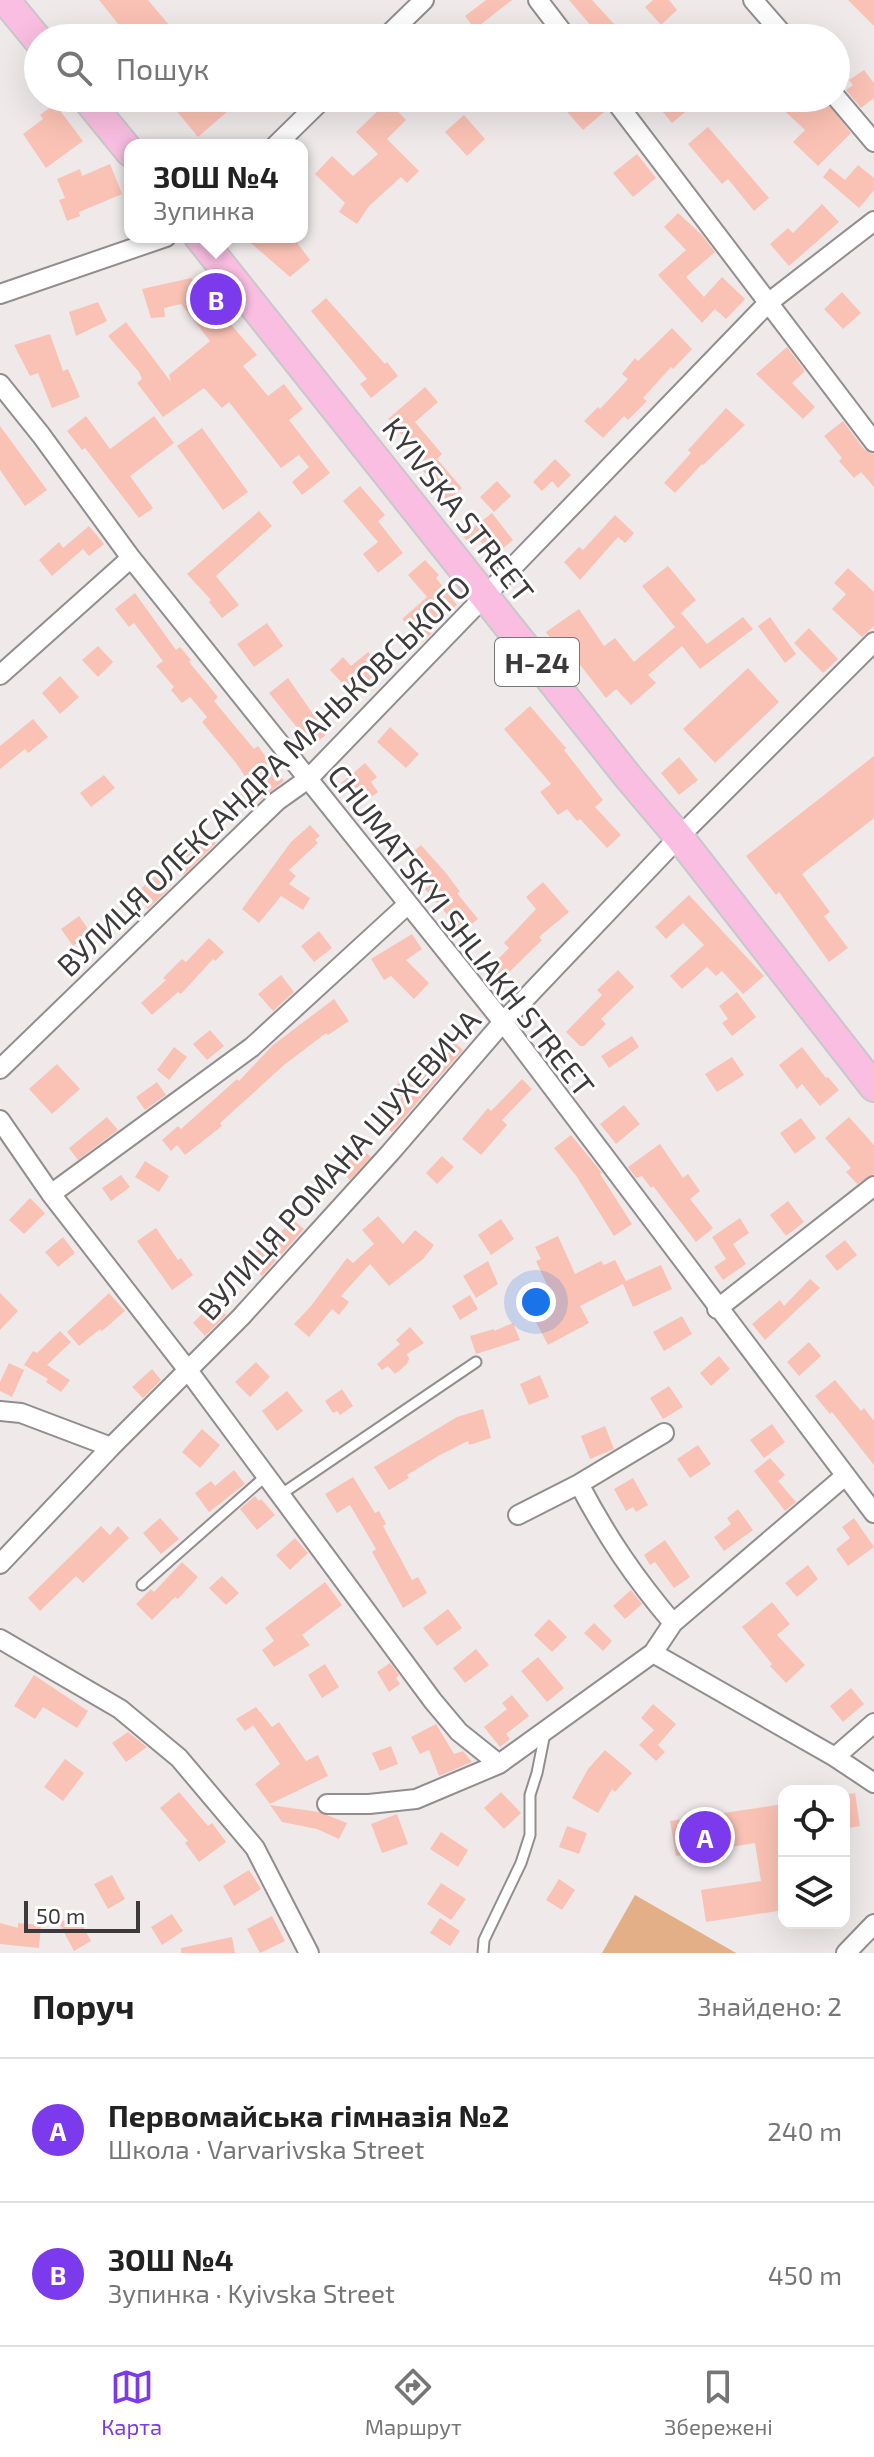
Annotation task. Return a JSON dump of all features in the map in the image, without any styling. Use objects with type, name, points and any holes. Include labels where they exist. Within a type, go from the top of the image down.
[{"type":"main road","points":[[5,0],[25,24]]},
{"type":"main road","points":[[97,112],[124,145]]},
{"type":"main road","name":"KYIVSKA STREET","points":[[204,243],[679,837],[874,1087]]},
{"type":"street","points":[[399,24],[424,0]]},
{"type":"street","points":[[538,0],[556,24]]},
{"type":"street","points":[[753,0],[774,24]]},
{"type":"street","points":[[282,139],[310,112]]},
{"type":"street","points":[[624,112],[874,442]]},
{"type":"street","points":[[849,112],[874,142]]},
{"type":"street","name":"ВУЛИЦЯ ОЛЕКСАНДРА МАНЬКОВСЬКОГО","points":[[0,1069],[277,801],[308,779],[768,303],[874,221]]},
{"type":"street","points":[[0,294],[149,243]]},
{"type":"street","name":"CHUMATSKYI SHLIAKH STREET","points":[[0,384],[131,558],[503,1022],[874,1513]]},
{"type":"street","points":[[0,675],[131,558]]},
{"type":"street","name":"ВУЛИЦЯ РОМАНА ШУХЕВИЧА","points":[[0,1564],[241,1317],[503,1022],[679,837],[874,642]]},
{"type":"street","points":[[51,1194],[252,1047],[407,905]]},
{"type":"street","points":[[0,1120],[51,1194],[267,1475],[433,1701],[459,1732],[499,1764]]},
{"type":"street","points":[[717,1309],[874,1186]]},
{"type":"street","points":[[0,1411],[21,1413],[111,1447]]},
{"type":"street","points":[[518,1515],[579,1484],[664,1433]]},
{"type":"street","points":[[327,1804],[416,1799],[499,1764],[653,1653],[673,1623],[845,1476]]},
{"type":"street","points":[[579,1484],[605,1533],[636,1580],[673,1623]]},
{"type":"street","points":[[0,1639],[120,1709],[179,1758],[255,1848],[309,1953]]},
{"type":"street","points":[[653,1653],[835,1757],[874,1783]]},
{"type":"street","points":[[835,1757],[874,1723]]},
{"type":"street","points":[[846,1953],[874,1924]]},
{"type":"lane","points":[[280,1495],[476,1362]]},
{"type":"lane","points":[[142,1585],[267,1475]]},
{"type":"lane","points":[[483,1953],[484,1940],[521,1863],[530,1835],[530,1795],[545,1733]]},
{"type":"shaded area","points":[[635,1895],[736,1953],[602,1953]]},
{"type":"building","points":[[99,0],[148,0],[168,24],[118,24]]},
{"type":"building","points":[[486,0],[512,0],[481,24],[471,24],[465,16]]},
{"type":"building","points":[[569,0],[592,0],[614,24],[589,24]]},
{"type":"building","points":[[653,0],[669,0],[677,10],[660,24],[645,7]]},
{"type":"building","points":[[848,0],[874,0],[874,26]]},
{"type":"building","points":[[864,70],[874,83],[874,98],[861,108],[850,95],[853,85],[850,79]]},
{"type":"building","points":[[61,112],[83,141],[46,168],[23,134],[43,119],[40,115]]},
{"type":"building","points":[[177,112],[227,112],[198,137]]},
{"type":"building","points":[[377,112],[398,112],[406,120],[387,139],[419,171],[407,183],[401,177],[369,206],[357,224],[339,212],[345,203],[315,174],[332,156],[353,176],[378,154],[356,132]]},
{"type":"building","points":[[567,112],[604,112],[583,130]]},
{"type":"building","points":[[663,112],[685,112],[672,123]]},
{"type":"building","points":[[786,112],[835,112],[851,133],[818,166],[793,142],[805,130]]},
{"type":"building","points":[[464,115],[485,139],[467,156],[445,132]]},
{"type":"building","points":[[708,127],[769,198],[754,211],[728,179],[722,184],[688,144]]},
{"type":"building","points":[[637,154],[656,178],[633,197],[613,173]]},
{"type":"building","points":[[110,164],[122,194],[79,212],[80,216],[67,221],[59,200],[65,198],[57,179],[80,169],[82,176]]},
{"type":"building","points":[[858,165],[874,178],[874,190],[859,208],[823,177],[830,168],[845,180]]},
{"type":"building","points":[[822,204],[839,222],[789,266],[770,244],[788,228],[793,233]]},
{"type":"building","points":[[678,213],[715,252],[686,277],[704,297],[722,277],[745,299],[726,319],[715,309],[702,323],[658,275],[686,250],[664,227]]},
{"type":"building","points":[[251,243],[297,243],[310,260],[290,277]]},
{"type":"building","points":[[191,278],[257,355],[243,366],[268,396],[284,384],[303,409],[289,420],[330,473],[302,495],[292,482],[309,467],[299,455],[281,468],[229,402],[222,408],[204,388],[163,417],[137,383],[142,379],[139,372],[108,336],[126,322],[171,382],[169,375],[210,341],[181,304],[164,308],[165,317],[151,318],[142,289]]},
{"type":"building","points":[[842,292],[861,313],[843,329],[824,309]]},
{"type":"building","points":[[326,298],[398,376],[371,398],[360,384],[367,379],[311,311]]},
{"type":"building","points":[[98,302],[107,321],[76,336],[69,312]]},
{"type":"building","points":[[672,328],[692,349],[643,398],[647,401],[628,420],[624,416],[603,438],[584,421],[628,379],[622,374],[635,358],[638,361]]},
{"type":"building","points":[[50,334],[63,371],[68,369],[80,397],[52,408],[38,373],[30,376],[14,345]]},
{"type":"building","points":[[787,347],[805,371],[792,383],[815,407],[803,419],[756,374]]},
{"type":"building","points":[[425,387],[438,402],[415,422],[442,454],[437,459],[462,488],[447,501],[408,452],[413,448],[388,419]]},
{"type":"building","points":[[726,408],[745,425],[675,493],[664,483],[691,453],[688,450]]},
{"type":"building","points":[[86,416],[110,449],[154,416],[174,443],[130,476],[153,508],[139,518],[85,448],[82,450],[67,431]]},
{"type":"building","points":[[843,421],[864,449],[874,454],[874,487],[861,472],[854,478],[824,436]]},
{"type":"building","points":[[0,426],[47,490],[25,506],[0,470]]},
{"type":"building","points":[[202,428],[248,492],[223,510],[177,446]]},
{"type":"building","points":[[555,459],[571,475],[558,488],[552,481],[542,491],[533,482]]},
{"type":"building","points":[[497,481],[511,496],[494,512],[480,497]]},
{"type":"building","points":[[360,486],[385,515],[378,521],[403,553],[378,573],[363,554],[378,542],[343,501]]},
{"type":"building","points":[[259,511],[272,526],[216,576],[239,605],[222,618],[209,602],[211,600],[187,574]]},
{"type":"building","points":[[492,513],[513,540],[492,557],[480,541],[472,547],[463,536]]},
{"type":"building","points":[[615,515],[634,533],[625,543],[618,537],[580,580],[564,562],[579,547],[583,550]]},
{"type":"building","points":[[89,526],[104,544],[89,556],[83,549],[52,576],[39,560],[59,542],[63,548]]},
{"type":"building","points":[[425,560],[439,575],[436,578],[457,605],[432,624],[436,629],[423,642],[402,619],[427,597],[408,575]]},
{"type":"building","points":[[668,566],[696,600],[681,613],[707,644],[743,617],[753,629],[700,669],[682,646],[648,675],[656,683],[631,705],[616,689],[606,698],[570,652],[564,657],[546,632],[579,609],[604,646],[615,638],[634,662],[675,627],[642,586]]},
{"type":"building","points":[[848,568],[874,592],[874,626],[862,637],[832,609],[846,594],[834,583]]},
{"type":"building","points":[[135,593],[176,650],[180,647],[191,660],[189,662],[218,697],[214,701],[254,749],[258,746],[284,781],[251,807],[240,792],[250,784],[202,722],[207,717],[190,697],[182,703],[171,690],[174,687],[156,666],[163,661],[134,623],[129,627],[115,609]]},
{"type":"building","points":[[770,617],[796,654],[785,663],[758,626]]},
{"type":"building","points":[[267,623],[283,646],[254,667],[237,644]]},
{"type":"building","points":[[809,628],[838,659],[823,673],[794,643]]},
{"type":"building","points":[[98,646],[113,662],[98,677],[82,660]]},
{"type":"building","points":[[368,652],[383,668],[353,695],[330,670],[343,657],[351,666]]},
{"type":"building","points":[[748,668],[779,702],[715,763],[683,729]]},
{"type":"building","points":[[60,676],[79,697],[60,714],[42,693]]},
{"type":"building","points":[[288,678],[327,734],[312,746],[269,693]]},
{"type":"building","points":[[530,706],[566,748],[564,750],[603,800],[595,807],[621,835],[607,848],[567,809],[558,815],[540,792],[551,784],[504,729]]},
{"type":"building","points":[[33,719],[48,737],[28,753],[25,749],[0,769],[0,746]]},
{"type":"building","points":[[390,727],[419,754],[406,768],[377,742]]},
{"type":"building","points":[[874,756],[874,818],[802,874],[830,912],[824,916],[848,948],[829,962],[779,892],[776,895],[746,856]]},
{"type":"building","points":[[679,757],[698,780],[679,795],[661,773]]},
{"type":"building","points":[[365,763],[377,777],[371,782],[378,792],[360,806],[341,783]]},
{"type":"building","points":[[104,775],[115,788],[91,807],[80,793]]},
{"type":"building","points":[[310,825],[320,836],[315,840],[318,843],[289,870],[296,876],[289,884],[310,898],[303,910],[281,896],[259,923],[242,909],[291,842]]},
{"type":"building","points":[[206,831],[216,843],[184,875],[172,859]]},
{"type":"building","points":[[421,845],[446,873],[478,919],[462,932],[425,889],[432,884],[408,856]]},
{"type":"building","points":[[155,876],[168,890],[148,909],[135,894]]},
{"type":"building","points":[[543,882],[569,912],[539,937],[542,940],[499,982],[487,970],[509,948],[504,943],[536,909],[526,897]]},
{"type":"building","points":[[689,895],[764,976],[743,994],[722,971],[716,976],[707,967],[682,989],[670,976],[704,945],[683,923],[666,939],[655,927]]},
{"type":"building","points":[[79,916],[91,933],[73,946],[61,929]]},
{"type":"building","points":[[319,931],[332,948],[314,962],[301,946]]},
{"type":"building","points":[[412,934],[422,949],[406,960],[429,983],[414,999],[391,976],[384,980],[371,959]]},
{"type":"building","points":[[209,938],[224,952],[215,961],[213,959],[181,994],[178,992],[152,1015],[141,1003],[166,980],[163,978],[182,959],[186,962]]},
{"type":"building","points":[[618,970],[634,987],[601,1019],[606,1024],[584,1046],[580,1046],[566,1032],[602,995],[597,990]]},
{"type":"building","points":[[281,975],[294,992],[273,1011],[258,994]]},
{"type":"building","points":[[737,992],[756,1017],[732,1036],[722,1023],[728,1019],[719,1006]]},
{"type":"building","points":[[334,999],[349,1021],[328,1035],[326,1033],[284,1065],[220,1123],[222,1126],[185,1155],[177,1145],[171,1151],[162,1140],[178,1126],[181,1129],[237,1079],[239,1081],[273,1045]]},
{"type":"building","points":[[210,1030],[224,1046],[207,1060],[193,1044]]},
{"type":"building","points":[[632,1036],[639,1047],[609,1068],[601,1056]]},
{"type":"building","points":[[453,1041],[463,1050],[392,1132],[382,1124],[402,1097],[393,1090],[404,1075],[410,1079],[435,1050],[440,1055]]},
{"type":"building","points":[[174,1047],[187,1057],[169,1080],[157,1070]]},
{"type":"building","points":[[802,1047],[839,1090],[820,1106],[802,1084],[797,1089],[779,1065]]},
{"type":"building","points":[[732,1057],[744,1075],[717,1092],[705,1074]]},
{"type":"building","points":[[57,1064],[80,1089],[52,1114],[29,1089]]},
{"type":"building","points":[[522,1079],[532,1089],[502,1120],[507,1125],[481,1155],[462,1139],[488,1108],[491,1111]]},
{"type":"building","points":[[157,1082],[166,1095],[145,1110],[136,1097]]},
{"type":"building","points":[[624,1105],[640,1124],[616,1144],[600,1124]]},
{"type":"building","points":[[107,1117],[118,1130],[78,1160],[69,1148]]},
{"type":"building","points":[[849,1117],[874,1145],[874,1174],[857,1184],[846,1172],[851,1168],[825,1138]]},
{"type":"building","points":[[801,1118],[816,1138],[795,1154],[780,1133]]},
{"type":"building","points":[[571,1135],[602,1173],[632,1224],[614,1236],[577,1177],[554,1148]]},
{"type":"building","points":[[660,1144],[683,1178],[688,1174],[700,1191],[690,1199],[713,1228],[696,1242],[653,1186],[651,1188],[642,1176],[636,1178],[628,1167]]},
{"type":"building","points":[[358,1146],[371,1157],[350,1180],[338,1169]]},
{"type":"building","points":[[442,1156],[454,1167],[437,1184],[426,1173]]},
{"type":"building","points":[[145,1161],[169,1176],[159,1192],[135,1177]]},
{"type":"building","points":[[121,1175],[130,1187],[111,1201],[102,1188]]},
{"type":"building","points":[[30,1198],[45,1213],[24,1234],[9,1220]]},
{"type":"building","points":[[788,1201],[804,1222],[786,1236],[770,1215]]},
{"type":"building","points":[[378,1216],[403,1244],[415,1230],[434,1245],[423,1259],[389,1286],[370,1264],[341,1296],[349,1302],[339,1315],[332,1309],[309,1337],[294,1324],[347,1258],[353,1263],[374,1244],[362,1230]]},
{"type":"building","points":[[740,1218],[749,1233],[733,1244],[746,1264],[723,1280],[714,1267],[726,1259],[712,1237]]},
{"type":"building","points":[[292,1219],[304,1229],[262,1276],[247,1262],[265,1241],[270,1245]]},
{"type":"building","points":[[501,1219],[514,1239],[491,1255],[478,1235]]},
{"type":"building","points":[[156,1228],[178,1260],[181,1258],[193,1275],[172,1290],[137,1241]]},
{"type":"building","points":[[558,1236],[575,1274],[601,1261],[604,1265],[615,1260],[626,1281],[661,1265],[672,1289],[633,1307],[623,1284],[580,1306],[589,1323],[548,1345],[525,1301],[549,1289],[536,1261],[541,1259],[535,1247]]},
{"type":"building","points":[[63,1237],[75,1253],[58,1267],[45,1252]]},
{"type":"building","points":[[845,1240],[857,1255],[837,1271],[825,1256]]},
{"type":"building","points":[[488,1261],[498,1284],[476,1298],[463,1276]]},
{"type":"building","points":[[810,1279],[820,1288],[765,1340],[752,1324],[780,1300],[784,1306]]},
{"type":"building","points":[[0,1293],[18,1311],[0,1330]]},
{"type":"building","points":[[109,1293],[125,1311],[79,1346],[67,1332]]},
{"type":"building","points":[[470,1295],[478,1309],[460,1320],[452,1306]]},
{"type":"building","points":[[213,1303],[226,1315],[205,1336],[193,1323]]},
{"type":"building","points":[[682,1316],[692,1334],[664,1351],[653,1332]]},
{"type":"building","points":[[513,1323],[520,1340],[476,1354],[470,1336]]},
{"type":"building","points":[[410,1327],[424,1343],[407,1354],[407,1364],[395,1374],[388,1366],[382,1370],[377,1364],[400,1344],[396,1340]]},
{"type":"building","points":[[60,1331],[71,1342],[47,1365],[70,1380],[61,1392],[46,1382],[48,1379],[24,1365],[33,1351],[37,1353]]},
{"type":"building","points":[[809,1342],[821,1356],[799,1376],[787,1362]]},
{"type":"building","points":[[719,1356],[730,1369],[711,1386],[700,1373]]},
{"type":"building","points":[[256,1362],[270,1377],[250,1397],[235,1382]]},
{"type":"building","points":[[9,1363],[24,1370],[12,1397],[0,1391],[0,1382]]},
{"type":"building","points":[[152,1369],[161,1380],[143,1398],[132,1387]]},
{"type":"building","points":[[540,1375],[549,1397],[529,1405],[520,1384]]},
{"type":"building","points":[[835,1380],[861,1411],[864,1408],[874,1421],[874,1465],[832,1412],[830,1414],[815,1396]]},
{"type":"building","points":[[669,1386],[683,1407],[663,1419],[650,1398]]},
{"type":"building","points":[[342,1389],[353,1406],[340,1415],[337,1411],[333,1413],[325,1401]]},
{"type":"building","points":[[287,1391],[303,1411],[277,1431],[262,1411]]},
{"type":"building","points":[[483,1409],[491,1438],[469,1445],[468,1441],[438,1456],[389,1490],[374,1467],[457,1417]]},
{"type":"building","points":[[772,1424],[785,1442],[764,1458],[750,1440]]},
{"type":"building","points":[[605,1426],[614,1449],[590,1459],[581,1436]]},
{"type":"building","points":[[202,1429],[220,1445],[200,1468],[182,1452]]},
{"type":"building","points":[[698,1445],[711,1464],[690,1478],[677,1459]]},
{"type":"building","points":[[770,1458],[785,1475],[778,1481],[796,1502],[785,1511],[754,1471]]},
{"type":"building","points":[[234,1470],[245,1484],[209,1512],[195,1493],[211,1481],[215,1486]]},
{"type":"building","points":[[353,1477],[375,1513],[379,1511],[386,1524],[383,1526],[412,1580],[418,1577],[427,1593],[403,1608],[372,1552],[376,1549],[350,1505],[337,1513],[325,1494]]},
{"type":"building","points":[[633,1478],[648,1505],[636,1512],[633,1507],[626,1511],[614,1489]]},
{"type":"building","points":[[255,1496],[275,1515],[257,1530],[240,1509]]},
{"type":"building","points":[[738,1509],[753,1530],[724,1551],[714,1537],[731,1524],[727,1518]]},
{"type":"building","points":[[160,1518],[179,1539],[161,1554],[143,1533]]},
{"type":"building","points":[[854,1518],[874,1547],[848,1566],[836,1549],[850,1538],[842,1527]]},
{"type":"building","points":[[101,1526],[110,1535],[118,1526],[129,1538],[83,1583],[76,1576],[40,1611],[28,1598]]},
{"type":"building","points":[[295,1538],[308,1553],[290,1570],[276,1555]]},
{"type":"building","points":[[665,1540],[690,1577],[674,1588],[655,1562],[650,1565],[644,1555]]},
{"type":"building","points":[[182,1562],[198,1577],[178,1599],[175,1597],[152,1620],[136,1604],[151,1589],[154,1592]]},
{"type":"building","points":[[808,1565],[818,1579],[797,1597],[785,1583]]},
{"type":"building","points":[[222,1576],[239,1593],[226,1605],[209,1588]]},
{"type":"building","points":[[325,1582],[342,1605],[302,1635],[310,1645],[274,1667],[262,1650],[274,1641],[265,1628]]},
{"type":"building","points":[[631,1590],[642,1604],[625,1619],[613,1606]]},
{"type":"building","points":[[772,1602],[790,1624],[777,1635],[805,1665],[786,1683],[742,1627]]},
{"type":"building","points":[[448,1609],[462,1628],[437,1646],[423,1628]]},
{"type":"building","points":[[549,1619],[567,1637],[552,1652],[534,1635]]},
{"type":"building","points":[[594,1623],[612,1641],[603,1651],[584,1633]]},
{"type":"building","points":[[476,1649],[489,1665],[465,1683],[453,1668]]},
{"type":"building","points":[[538,1657],[564,1688],[547,1702],[521,1671]]},
{"type":"building","points":[[390,1663],[399,1675],[396,1678],[400,1684],[389,1692],[377,1672]]},
{"type":"building","points":[[325,1664],[339,1687],[322,1698],[308,1675]]},
{"type":"building","points":[[34,1675],[88,1711],[77,1728],[43,1707],[35,1719],[14,1706]]},
{"type":"building","points":[[851,1688],[864,1704],[843,1722],[830,1706]]},
{"type":"building","points":[[512,1695],[529,1716],[506,1734],[510,1739],[500,1747],[484,1727],[507,1709],[502,1703]]},
{"type":"building","points":[[653,1704],[676,1724],[658,1745],[665,1752],[656,1761],[639,1745],[654,1730],[641,1718]]},
{"type":"building","points":[[256,1707],[272,1727],[279,1722],[306,1761],[318,1755],[328,1776],[270,1804],[255,1784],[280,1764],[253,1725],[245,1731],[236,1719]]},
{"type":"building","points":[[436,1724],[454,1754],[463,1751],[472,1762],[439,1776],[429,1750],[420,1754],[411,1737]]},
{"type":"building","points":[[128,1732],[147,1747],[126,1762],[112,1743]]},
{"type":"building","points":[[391,1746],[398,1764],[380,1771],[372,1753]]},
{"type":"building","points":[[605,1750],[632,1773],[615,1792],[612,1789],[598,1813],[572,1798],[588,1769]]},
{"type":"building","points":[[65,1759],[84,1773],[63,1801],[44,1787]]},
{"type":"building","points":[[179,1792],[208,1826],[212,1823],[226,1842],[199,1862],[185,1843],[188,1841],[160,1808]]},
{"type":"building","points":[[501,1792],[521,1813],[504,1829],[484,1808]]},
{"type":"building","points":[[855,1793],[860,1826],[850,1828],[850,1794]]},
{"type":"building","points":[[270,1805],[319,1812],[347,1823],[339,1839],[317,1829],[282,1822]]},
{"type":"building","points":[[778,1805],[778,1911],[706,1922],[701,1890],[761,1881],[755,1843],[676,1856],[670,1821]]},
{"type":"building","points":[[397,1814],[408,1844],[382,1853],[371,1824]]},
{"type":"building","points":[[567,1826],[587,1833],[579,1854],[559,1847]]},
{"type":"building","points":[[441,1832],[468,1850],[458,1867],[430,1849]]},
{"type":"building","points":[[249,1870],[261,1889],[234,1906],[223,1886]]},
{"type":"building","points":[[112,1875],[125,1899],[108,1909],[94,1884]]},
{"type":"building","points":[[559,1879],[575,1890],[562,1910],[546,1900]]},
{"type":"building","points":[[441,1883],[466,1899],[451,1920],[427,1904]]},
{"type":"building","points":[[76,1914],[91,1941],[74,1951],[59,1923]]},
{"type":"building","points":[[172,1914],[183,1931],[162,1945],[151,1927]]},
{"type":"building","points":[[272,1916],[285,1941],[260,1953],[247,1929]]},
{"type":"building","points":[[440,1918],[460,1931],[450,1946],[430,1933]]},
{"type":"building","points":[[0,1923],[18,1928],[18,1923],[41,1925],[39,1948],[0,1944]]},
{"type":"building","points":[[232,1937],[235,1953],[181,1953],[181,1948]]},
{"type":"place","name":"ЗОШ №4","points":[[216,299]]},
{"type":"place","name":"Первомайська гімназія №2","points":[[705,1837]]}]
